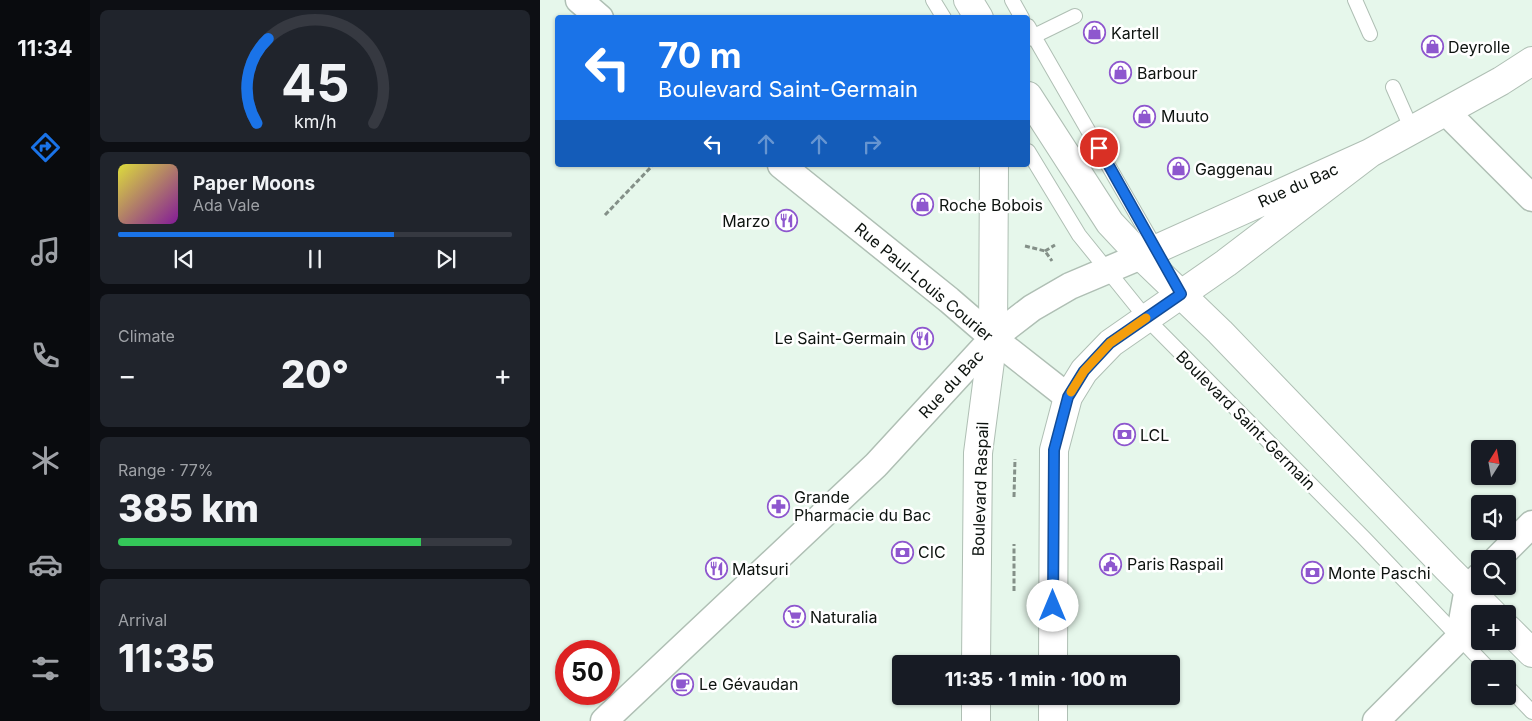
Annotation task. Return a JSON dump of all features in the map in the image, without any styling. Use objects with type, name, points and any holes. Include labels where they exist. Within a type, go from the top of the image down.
[{"type":"main road","points":[[968,0],[977,15]]},
{"type":"main road","name":"Rue du Bac","points":[[1149,252],[1370,153],[1501,81],[1531,62]]},
{"type":"main road","points":[[1030,99],[1110,223],[1149,252],[1181,294],[1471,579]]},
{"type":"main road","name":"Rue du Bac","points":[[1181,294],[1226,263],[1370,153]]},
{"type":"main road","name":"Boulevard Raspail","points":[[976,655],[978,453],[993,338],[994,167]]},
{"type":"main road","points":[[1053,655],[1054,450],[1068,397],[1084,371],[1110,343],[1181,294]]},
{"type":"main road","points":[[1516,637],[1532,653]]},
{"type":"main road","points":[[976,705],[976,721]]},
{"type":"main road","points":[[1053,705],[1053,721]]},
{"type":"street","points":[[579,0],[596,15]]},
{"type":"street","points":[[1446,112],[1532,198]]},
{"type":"street","name":"Rue Paul-Louis Courier","points":[[783,167],[1068,397]]},
{"type":"street","name":"Rue du Bac","points":[[604,721],[876,465],[993,338],[1032,308],[1070,286],[1149,252]]},
{"type":"street","points":[[1506,550],[1532,524]]},
{"type":"street","points":[[1376,721],[1459,638],[1471,593]]},
{"type":"lane","points":[[933,0],[942,15]]},
{"type":"lane","points":[[1012,0],[1020,15]]},
{"type":"lane","points":[[1355,0],[1370,34]]},
{"type":"lane","points":[[1030,34],[1075,16]]},
{"type":"lane","points":[[1030,36],[1149,252]]},
{"type":"lane","points":[[1393,87],[1412,130]]},
{"type":"lane","name":"Boulevard Saint-Germain","points":[[1030,154],[1079,235],[1146,318],[1364,538],[1480,660]]},
{"type":"lane","points":[[1516,695],[1532,712]]},
{"type":"path","points":[[605,216],[651,167]]},
{"type":"path","points":[[1024,246],[1045,250],[1055,264]]},
{"type":"path","points":[[1014,497],[1015,459]]},
{"type":"path","points":[[1014,544],[1014,591]]},
{"type":"slow traffic","points":[[1071,392],[1084,371],[1110,343],[1146,318]]},
{"type":"place","name":"Kartell","points":[[1095,33]]},
{"type":"place","name":"Deyrolle","points":[[1432,47]]},
{"type":"place","name":"Barbour","points":[[1121,73]]},
{"type":"place","name":"Muuto","points":[[1145,116]]},
{"type":"place","name":"Gaggenau","points":[[1179,169]]},
{"type":"place","name":"Roche Bobois","points":[[923,205]]},
{"type":"place","name":"Marzo","points":[[786,221]]},
{"type":"place","name":"Le Saint-Germain","points":[[922,338]]},
{"type":"place","name":"LCL","points":[[1124,435]]},
{"type":"place","name":"Grande Pharmacie du Bac","points":[[778,506]]},
{"type":"place","name":"CIC","points":[[902,552]]},
{"type":"place","name":"Paris Raspail","points":[[1111,564]]},
{"type":"place","name":"Matsuri","points":[[716,569]]},
{"type":"place","name":"Monte Paschi","points":[[1312,573]]},
{"type":"place","name":"Naturalia","points":[[794,617]]},
{"type":"place","name":"Le Gévaudan","points":[[683,684]]},
{"type":"route","points":[[1053,606],[1054,450],[1068,397],[1084,371],[1110,343],[1181,294],[1099,148]]}]
